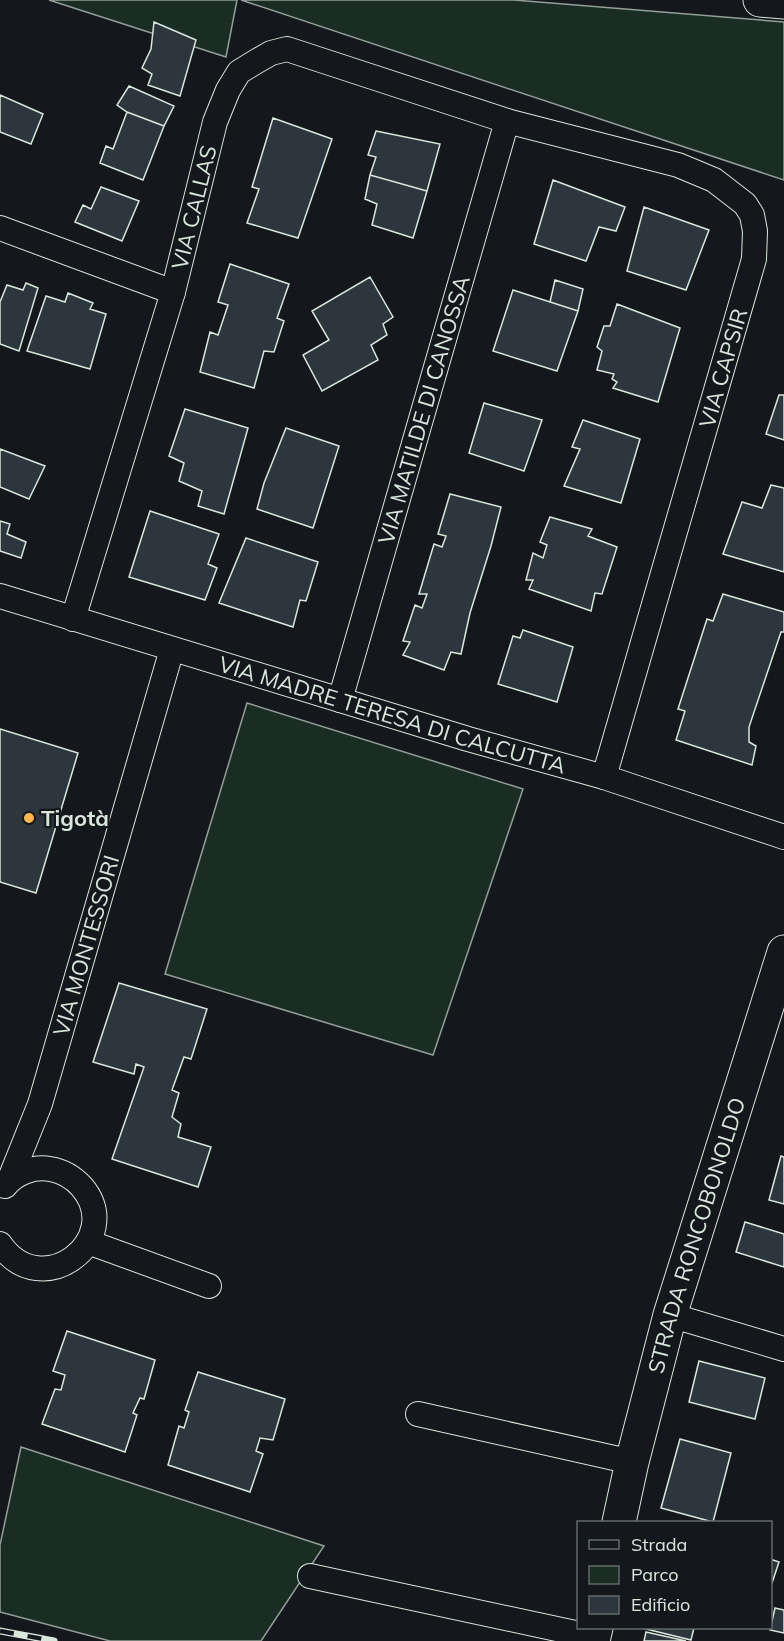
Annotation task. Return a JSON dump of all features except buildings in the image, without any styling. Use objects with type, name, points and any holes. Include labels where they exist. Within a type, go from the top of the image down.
[{"type":"street","points":[[760,0],[784,2]]},
{"type":"street","name":"VIA CALLAS","points":[[73,619],[173,292],[215,122],[228,90],[239,72],[271,53],[287,49],[507,121]]},
{"type":"street","name":"VIA MATILDE DI CANOSSA","points":[[340,700],[507,121]]},
{"type":"street","name":"VIA CAPSIR","points":[[507,121],[678,165],[714,180],[745,204],[752,215],[755,231],[754,259],[604,777]]},
{"type":"street","points":[[0,228],[173,292]]},
{"type":"street","name":"VIA MADRE TERESA DI CALCUTTA","points":[[0,596],[340,700],[604,777],[784,837]]},
{"type":"street","name":"VIA MONTESSORI","points":[[4,1187],[40,1104],[172,649]]},
{"type":"street","name":"STRADA RONCOBONOLDO","points":[[619,1521],[670,1315],[784,954]]},
{"type":"street","name":"VIA MONTESSORI","points":[[40,1104],[38,1133],[42,1148],[61,1171]]},
{"type":"street","name":"VIA MONTESSORI","points":[[4,1187],[20,1173],[33,1169],[47,1168],[61,1171],[76,1180],[87,1193],[93,1209],[93,1226],[88,1242]]},
{"type":"street","points":[[0,1244],[16,1262],[32,1268],[48,1269],[64,1265],[78,1256],[88,1242],[209,1286]]},
{"type":"street","points":[[670,1315],[784,1349]]},
{"type":"street","points":[[418,1414],[632,1462]]},
{"type":"street","points":[[310,1576],[594,1635]]},
{"type":"green space","points":[[49,0],[237,0],[226,57]]},
{"type":"green space","points":[[241,0],[514,0],[784,22],[784,180]]},
{"type":"green space","points":[[247,703],[523,789],[433,1055],[165,974]]},
{"type":"green space","points":[[21,1447],[324,1546],[261,1641],[110,1641],[0,1612],[0,1545]]},
{"type":"railway","points":[[0,1631],[54,1641]]},
{"type":"place","name":"Tigotà","points":[[29,818]]}]
